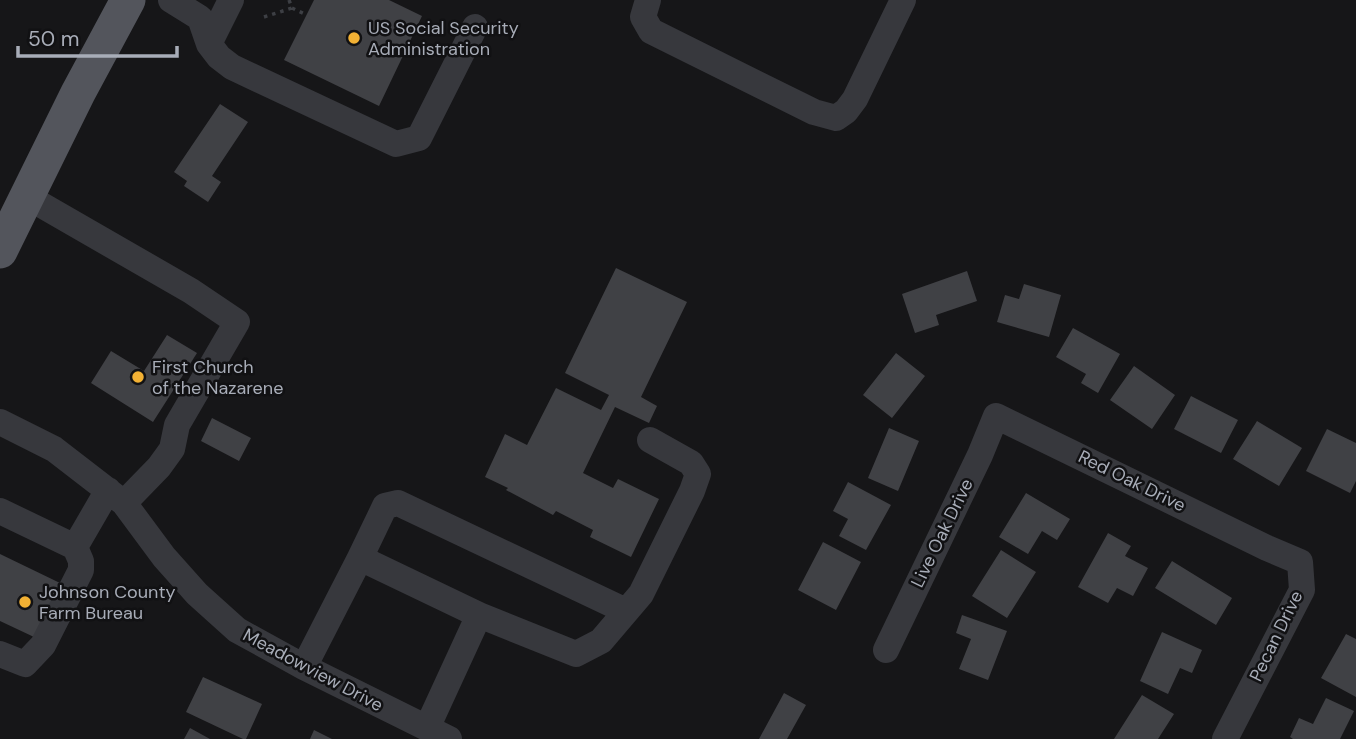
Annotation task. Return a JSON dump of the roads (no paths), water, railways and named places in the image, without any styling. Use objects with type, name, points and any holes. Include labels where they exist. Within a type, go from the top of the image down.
[{"type":"main road","points":[[0,251],[78,93],[128,0]]},
{"type":"street","points":[[171,0],[200,18],[209,44],[219,57],[232,67],[396,145],[419,138],[475,27]]},
{"type":"street","points":[[209,44],[231,0]]},
{"type":"street","points":[[648,0],[643,17],[651,32],[814,111],[836,118],[846,111],[855,99],[903,0]]},
{"type":"street","points":[[26,196],[191,292],[237,322],[177,425],[172,449],[159,467],[116,497],[75,547]]},
{"type":"street","name":"Red Oak Drive","points":[[996,416],[1267,548]]},
{"type":"street","name":"Live Oak Drive","points":[[886,650],[996,416]]},
{"type":"street","name":"Meadowview Drive","points":[[0,422],[54,449],[116,497],[197,594],[237,630],[438,734]]},
{"type":"street","points":[[360,558],[479,615],[576,653],[601,641],[641,594],[698,474],[691,463],[650,440]]},
{"type":"street","points":[[304,667],[385,506],[398,503],[626,611]]},
{"type":"street","points":[[0,511],[75,547],[81,561],[81,570],[43,646],[24,664],[0,654]]},
{"type":"street","name":"Pecan Drive","points":[[1224,739],[1302,590],[1300,562],[1267,548]]},
{"type":"street","points":[[438,734],[479,615]]},
{"type":"place","name":"US Social Security Administration","points":[[354,38]]},
{"type":"place","name":"First Church of the Nazarene","points":[[138,377]]},
{"type":"place","name":"Johnson County Farm Bureau","points":[[25,602]]}]
